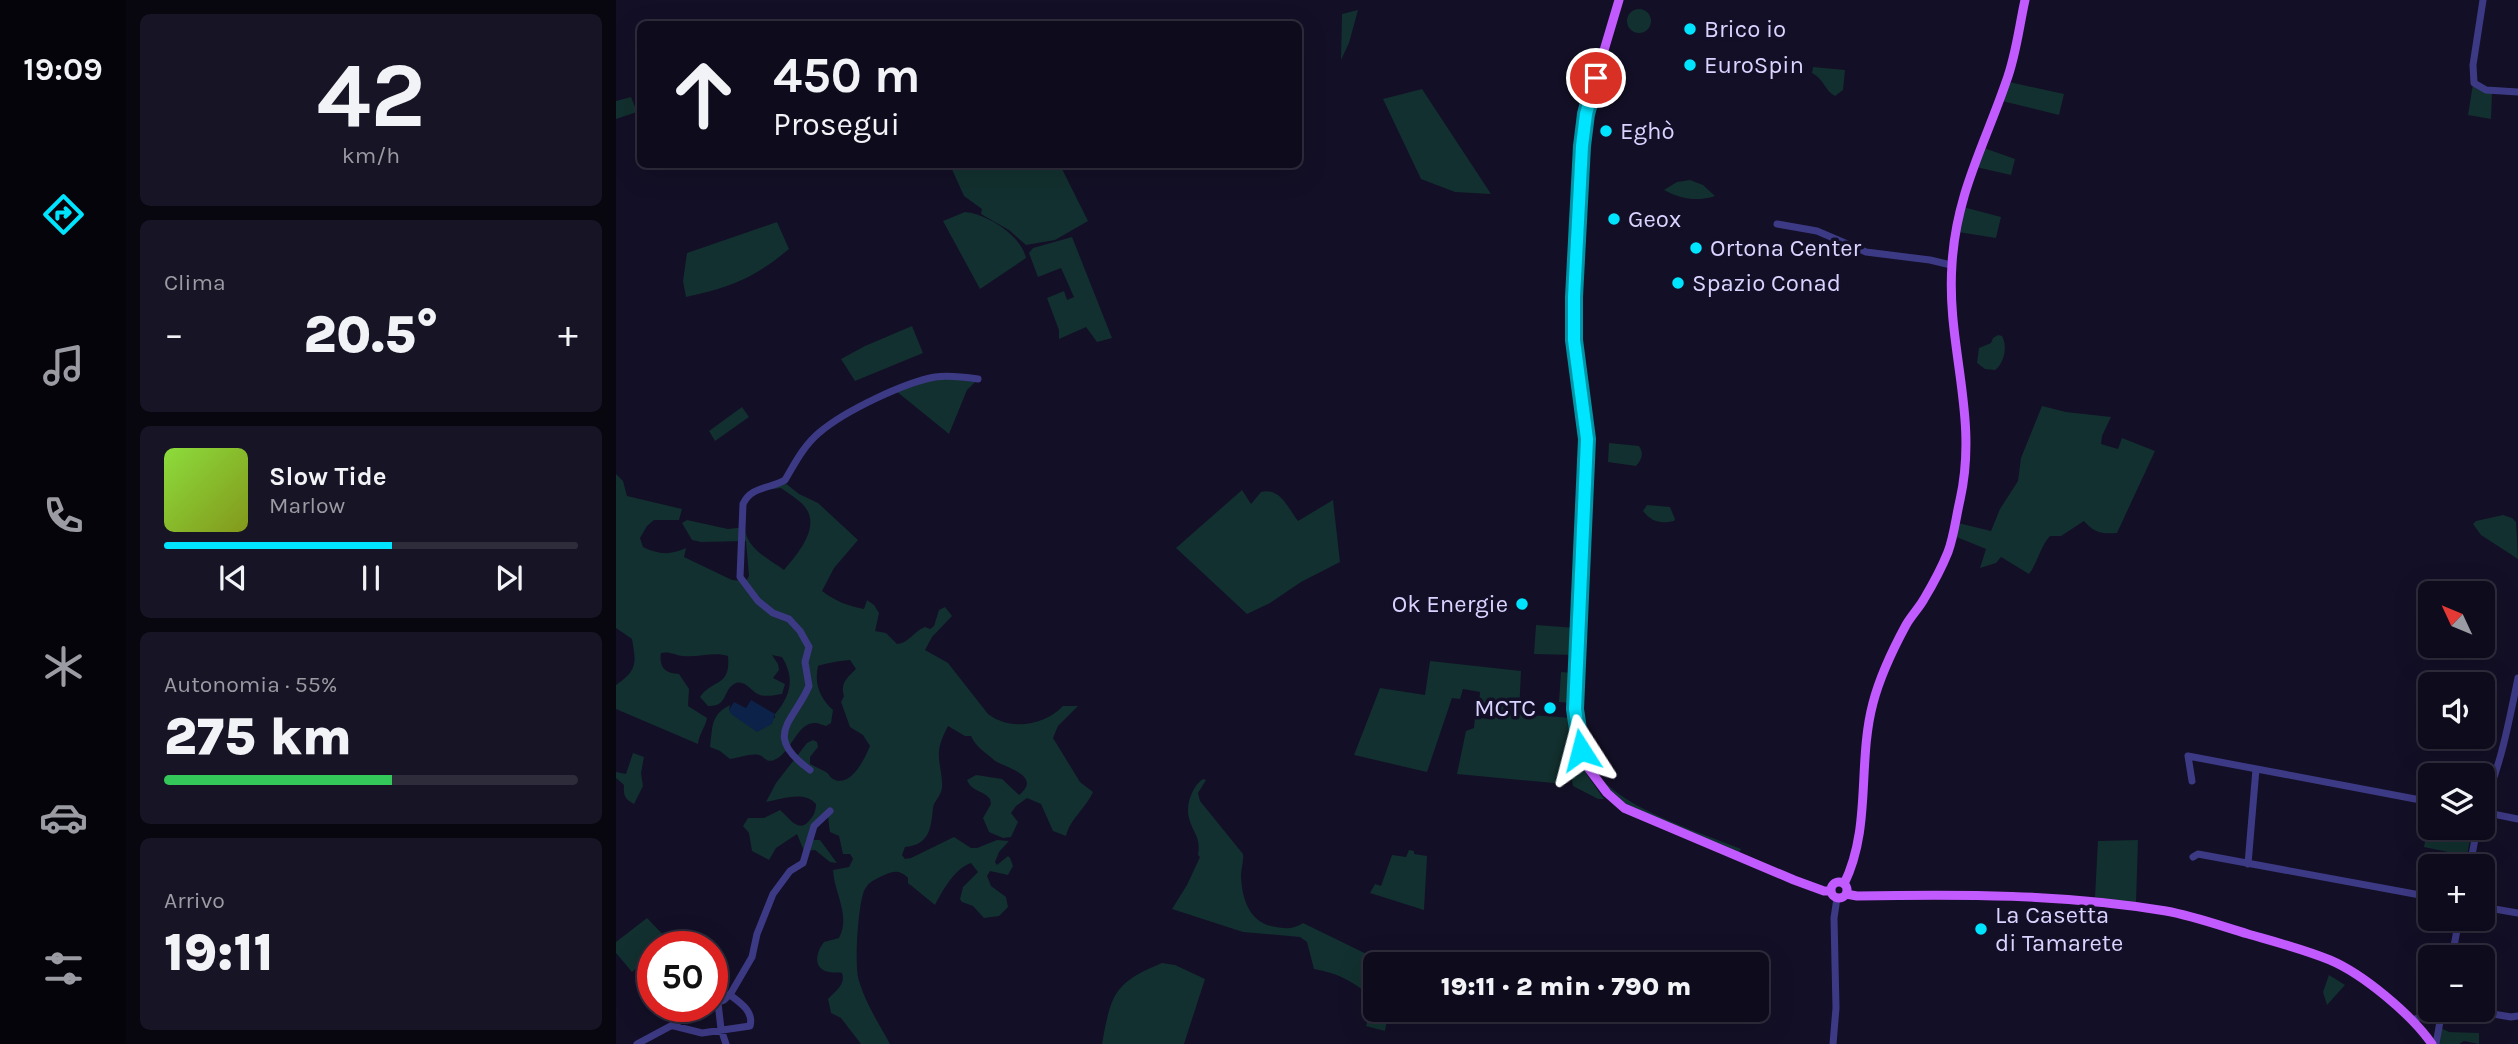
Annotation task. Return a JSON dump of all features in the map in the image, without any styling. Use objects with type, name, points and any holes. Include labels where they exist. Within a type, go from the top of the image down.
[{"type":"main road","points":[[1619,0],[1591,94],[1582,146],[1574,297],[1574,340],[1587,439],[1575,709],[1577,732],[1587,765],[1608,793],[1624,807],[1824,891],[1839,891],[1857,896],[2000,895],[2167,911],[2288,945],[2332,961],[2378,992],[2434,1044]]},
{"type":"main road","points":[[1839,891],[1853,865],[1859,842],[1864,750],[1874,701],[1907,623],[1924,600],[1949,550],[1966,475],[1967,428],[1954,339],[1951,265],[1959,208],[2007,80],[2025,0]]},
{"type":"street","points":[[2483,0],[2473,65],[2474,83],[2486,90],[2518,92]]},
{"type":"street","points":[[1777,224],[1817,230],[1866,252],[1951,265]]},
{"type":"street","points":[[810,770],[790,752],[785,740],[785,730],[791,715],[809,686],[805,662],[809,646],[789,619],[773,613],[758,601],[740,577],[743,504],[754,490],[785,480],[812,440],[847,415],[899,388],[933,378],[952,376],[978,379]]},
{"type":"street","points":[[2495,772],[2509,724],[2518,678]]},
{"type":"street","points":[[2192,781],[2188,756],[2418,800]]},
{"type":"street","points":[[2248,864],[2256,769]]},
{"type":"street","points":[[674,1026],[696,1032],[751,1025],[749,1012],[730,995],[752,957],[757,934],[773,894],[790,871],[803,863],[814,826],[830,811]]},
{"type":"street","points":[[2495,814],[2518,819]]},
{"type":"street","points":[[2193,857],[2197,854],[2418,895]]},
{"type":"street","points":[[1833,1044],[1836,1008],[1834,918],[1839,891]]},
{"type":"street","points":[[2495,908],[2518,913]]},
{"type":"street","points":[[2495,1014],[2518,1016]]},
{"type":"street","points":[[2411,1020],[2418,1018]]},
{"type":"street","points":[[637,1044],[681,1022]]},
{"type":"street","points":[[719,1022],[726,1044]]},
{"type":"street","points":[[2421,1030],[2425,1022]]},
{"type":"street","points":[[2421,1030],[2435,1022]]},
{"type":"street","points":[[2434,1044],[2439,1022]]},
{"type":"green space","points":[[1639,9],[1650,16],[1651,21],[1644,32],[1639,33],[1628,26],[1627,21],[1634,10]]},
{"type":"green space","points":[[1358,10],[1349,43],[1341,60],[1342,14]]},
{"type":"green space","points":[[1813,67],[1845,70],[1843,90],[1835,96],[1832,94],[1812,73]]},
{"type":"green space","points":[[1606,74],[1616,81],[1613,95],[1606,99],[1594,93],[1600,76]]},
{"type":"green space","points":[[2009,82],[2064,94],[2059,115],[2002,101]]},
{"type":"green space","points":[[2473,84],[2492,92],[2491,119],[2468,115]]},
{"type":"green space","points":[[1422,89],[1491,194],[1455,192],[1421,179],[1383,99]]},
{"type":"green space","points":[[631,97],[637,112],[616,119],[616,101]]},
{"type":"green space","points":[[1984,148],[2015,159],[2011,175],[1976,167]]},
{"type":"green space","points":[[951,168],[1062,168],[1088,221],[1055,240],[1026,245],[1009,230],[981,214],[982,209],[964,196]]},
{"type":"green space","points":[[1690,180],[1703,185],[1715,196],[1689,199],[1664,190],[1677,182]]},
{"type":"green space","points":[[1963,207],[2001,217],[1996,238],[1958,232]]},
{"type":"green space","points":[[965,212],[993,221],[1002,227],[1017,241],[1026,258],[980,289],[943,221]]},
{"type":"green space","points":[[777,222],[789,249],[752,275],[716,290],[686,297],[683,281],[687,253]]},
{"type":"green space","points":[[1072,237],[1112,338],[1097,342],[1086,327],[1059,339],[1059,330],[1047,298],[1064,291],[1067,300],[1074,297],[1061,268],[1038,277],[1029,253],[1033,248]]},
{"type":"green space","points":[[912,326],[923,353],[855,381],[841,359]]},
{"type":"green space","points":[[1998,335],[2004,340],[2003,359],[1995,370],[1985,369],[1977,363],[1979,348],[1991,343]]},
{"type":"green space","points":[[955,377],[975,382],[967,390],[949,434],[896,391],[929,380]]},
{"type":"green space","points":[[2042,406],[2066,412],[2111,417],[2101,444],[2118,449],[2122,438],[2155,451],[2117,533],[2099,532],[2084,521],[2061,536],[2050,536],[2029,574],[2001,557],[1996,563],[1980,568],[1986,549],[1954,536],[1958,523],[1991,531],[2000,509],[2018,481],[2021,458]]},
{"type":"green space","points":[[742,407],[749,417],[715,441],[709,431]]},
{"type":"green space","points":[[1609,443],[1639,446],[1642,454],[1640,461],[1636,466],[1608,462]]},
{"type":"green space","points":[[616,474],[623,481],[627,496],[682,509],[679,520],[654,520],[647,526],[640,538],[643,547],[665,553],[686,548],[684,557],[732,580],[746,581],[749,576],[746,541],[692,540],[682,523],[687,520],[728,529],[745,527],[753,547],[784,570],[808,534],[810,518],[802,504],[781,488],[756,491],[784,482],[799,494],[818,503],[858,540],[834,568],[822,591],[842,603],[864,609],[867,600],[879,613],[875,631],[886,633],[897,644],[925,627],[930,629],[934,626],[939,610],[945,607],[952,616],[932,637],[925,650],[948,663],[988,714],[997,719],[1006,723],[1027,724],[1046,718],[1063,706],[1078,706],[1058,726],[1053,738],[1080,782],[1093,792],[1066,836],[1053,831],[1041,804],[1027,798],[1011,813],[1018,822],[1011,837],[1003,838],[989,832],[983,818],[991,804],[990,799],[972,787],[967,780],[976,775],[1002,779],[1019,795],[1027,782],[1019,773],[998,763],[984,752],[971,736],[965,736],[948,726],[939,751],[942,788],[934,805],[930,829],[919,843],[905,847],[902,855],[905,859],[911,858],[954,837],[971,848],[997,840],[1009,841],[999,852],[995,862],[997,865],[1008,856],[1010,858],[1013,866],[1008,875],[990,871],[987,876],[991,886],[1006,897],[1008,907],[999,916],[984,918],[973,906],[962,902],[960,899],[963,887],[978,872],[971,863],[954,875],[935,905],[908,883],[908,878],[898,872],[891,872],[867,886],[858,922],[859,981],[865,998],[890,1044],[861,1044],[841,1018],[831,1013],[828,999],[841,984],[842,973],[824,970],[817,960],[824,942],[839,938],[842,929],[843,912],[833,870],[849,867],[853,859],[850,854],[843,854],[839,836],[830,832],[828,817],[817,824],[812,840],[820,840],[837,863],[830,862],[815,850],[804,851],[797,834],[776,848],[769,860],[752,851],[749,833],[743,826],[748,818],[764,818],[780,810],[797,825],[805,825],[811,819],[816,804],[806,797],[766,802],[776,783],[807,743],[813,740],[818,747],[810,757],[810,764],[841,781],[857,770],[870,746],[863,735],[850,727],[841,702],[844,684],[856,669],[850,660],[818,666],[819,690],[833,710],[831,723],[826,726],[809,724],[798,733],[780,756],[771,761],[756,755],[730,759],[710,747],[712,728],[719,713],[730,705],[729,710],[775,718],[788,694],[790,680],[782,657],[772,655],[779,670],[773,678],[785,684],[782,694],[760,695],[743,683],[736,683],[719,704],[708,706],[700,697],[724,678],[728,656],[680,656],[661,653],[664,668],[670,673],[679,674],[689,689],[688,706],[707,718],[698,744],[616,709],[616,685],[632,670],[634,660],[632,639],[616,628]]},
{"type":"green space","points":[[1242,490],[1251,504],[1261,492],[1273,493],[1283,500],[1298,521],[1333,500],[1340,562],[1247,614],[1176,548]]},
{"type":"green space","points":[[1647,505],[1670,507],[1674,521],[1653,520],[1643,511]]},
{"type":"green space","points":[[2503,515],[2516,522],[2518,559],[2481,535],[2473,524]]},
{"type":"green space","points":[[1536,625],[1576,628],[1575,655],[1534,654]]},
{"type":"green space","points":[[1430,661],[1521,671],[1519,714],[1572,718],[1565,784],[1457,774],[1466,731],[1474,728],[1475,717],[1488,719],[1491,707],[1479,705],[1480,692],[1463,689],[1460,699],[1452,698],[1427,772],[1354,755],[1380,688],[1425,695]]},
{"type":"green space","points":[[1561,672],[1574,673],[1572,703],[1559,702]]},
{"type":"green space","points":[[1580,727],[1583,728],[1594,767],[1613,790],[1666,820],[1741,849],[1739,853],[1621,801],[1597,775],[1587,754]]},
{"type":"green space","points":[[633,753],[644,757],[641,773],[643,786],[634,804],[624,794],[624,785],[616,778],[616,772],[626,774]]},
{"type":"green space","points":[[1575,753],[1604,799],[1598,799],[1573,786],[1571,776]]},
{"type":"green space","points":[[1206,780],[1198,793],[1200,801],[1243,854],[1243,894],[1254,916],[1267,925],[1280,928],[1303,923],[1363,952],[1363,991],[1344,978],[1314,969],[1307,942],[1300,937],[1243,932],[1172,909],[1200,857],[1198,839],[1189,818],[1188,807],[1199,782]]},
{"type":"green space","points":[[2138,840],[2136,903],[2095,897],[2098,841]]},
{"type":"green space","points":[[2425,840],[2470,840],[2467,854],[2424,847]]},
{"type":"green space","points":[[1409,850],[1414,851],[1414,854],[1427,856],[1424,910],[1370,893],[1375,884],[1381,886],[1392,855],[1406,857]]},
{"type":"green space","points":[[647,918],[659,931],[637,931],[637,968],[632,972],[616,953],[616,942]]},
{"type":"green space","points":[[1162,963],[1175,965],[1205,979],[1184,1044],[1102,1044],[1108,1013],[1117,993],[1133,977]]},
{"type":"green space","points":[[2329,975],[2345,985],[2327,1005],[2323,992]]},
{"type":"green space","points":[[1367,1022],[1387,1022],[1385,1031],[1366,1026]]},
{"type":"green space","points":[[2441,1028],[2449,1032],[2479,1033],[2479,1044],[2464,1041],[2459,1044],[2440,1044]]},
{"type":"water","points":[[751,700],[775,714],[772,724],[757,732],[729,710],[734,702],[746,708]]},
{"type":"place","name":"Brico io","points":[[1690,29]]},
{"type":"place","name":"EuroSpin","points":[[1690,65]]},
{"type":"place","name":"Eghò","points":[[1606,131]]},
{"type":"place","name":"Geox","points":[[1614,219]]},
{"type":"place","name":"Ortona Center","points":[[1696,248]]},
{"type":"place","name":"Spazio Conad","points":[[1678,283]]},
{"type":"place","name":"Ok Energie","points":[[1522,604]]},
{"type":"place","name":"MCTC","points":[[1550,708]]},
{"type":"place","name":"La Casetta di Tamarete","points":[[1981,929]]},
{"type":"route","points":[[1581,750],[1575,709],[1587,439],[1574,340],[1574,297],[1582,146],[1586,114],[1596,78]]}]
